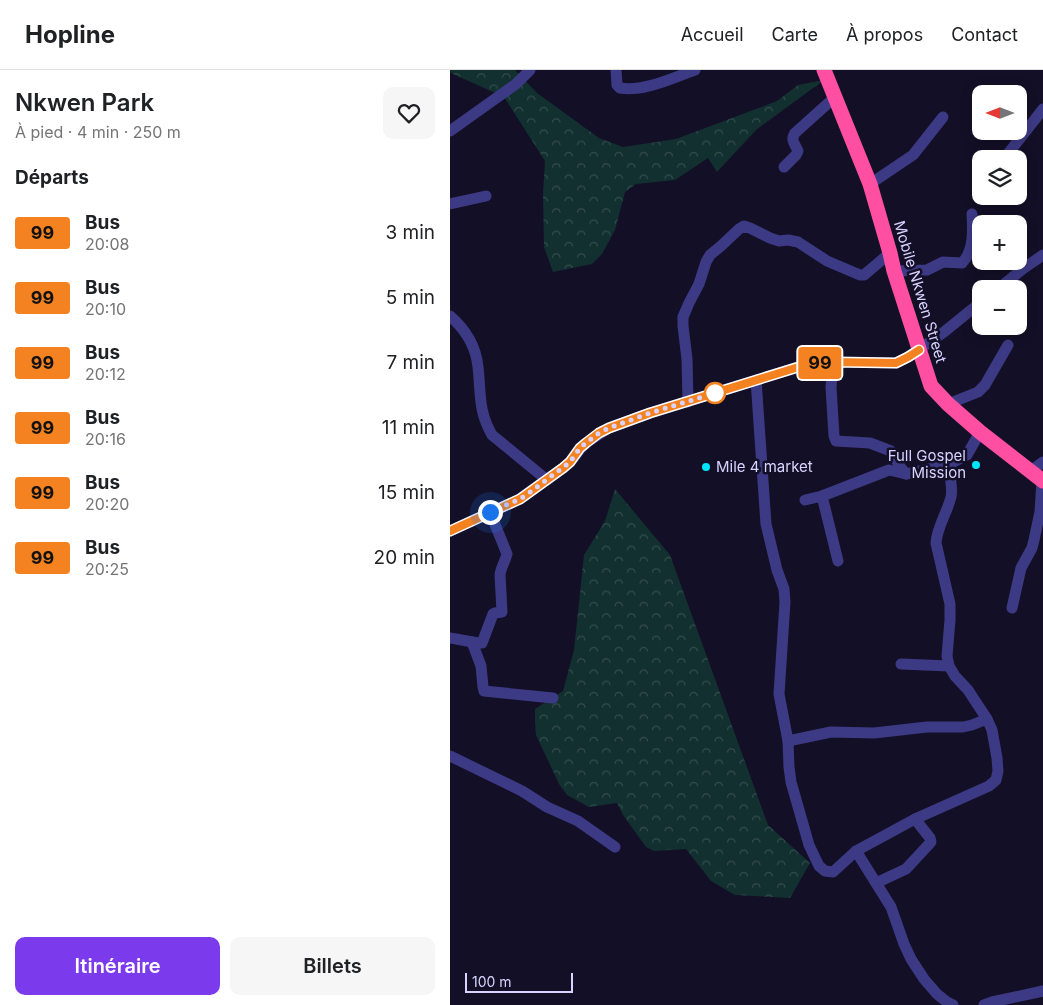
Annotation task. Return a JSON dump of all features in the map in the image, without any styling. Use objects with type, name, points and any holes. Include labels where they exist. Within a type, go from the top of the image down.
[{"type":"highway","name":"Mobile Nkwen Street","points":[[824,70],[870,184],[894,271],[931,386],[980,432],[1040,473]]},
{"type":"street","points":[[450,131],[516,84],[530,70]]},
{"type":"street","points":[[616,70],[617,85],[628,90],[642,88],[695,70]]},
{"type":"street","points":[[784,167],[798,151],[792,140],[795,133],[835,97]]},
{"type":"street","points":[[1011,150],[1042,113]]},
{"type":"street","points":[[870,184],[913,155],[943,117]]},
{"type":"street","points":[[450,204],[486,196]]},
{"type":"street","points":[[894,271],[927,270],[943,262],[962,262],[965,260],[971,245],[972,214]]},
{"type":"street","points":[[688,402],[687,359],[683,317],[688,303],[700,284],[710,254],[739,229],[744,226],[779,241],[798,242],[827,261],[860,275],[864,275],[890,254]]},
{"type":"street","points":[[1009,280],[1043,255]]},
{"type":"street","points":[[450,531],[520,499],[570,462],[583,446],[599,433],[609,428],[650,413],[805,365],[833,362],[896,363],[919,350],[972,309]]},
{"type":"street","points":[[450,316],[466,334],[473,349],[478,365],[482,413],[492,435],[547,480]]},
{"type":"street","points":[[948,404],[978,392],[985,385],[1008,345]]},
{"type":"street","points":[[833,362],[831,387],[834,436],[836,441],[870,443],[891,451],[900,468],[906,474]]},
{"type":"street","points":[[756,380],[766,524],[777,570],[784,589],[785,602],[779,694],[788,741],[791,782],[809,845],[819,866],[825,871],[833,872],[856,851],[914,819],[989,786],[996,780],[998,758],[988,718],[968,690],[955,676],[949,666],[947,656],[950,604],[936,543],[937,534],[951,495],[952,486],[948,465]]},
{"type":"street","points":[[805,500],[822,496],[889,470],[906,474],[948,465],[967,454],[980,432]]},
{"type":"street","points":[[1012,608],[1021,568],[1032,548],[1040,512],[1040,473]]},
{"type":"street","points":[[822,496],[838,561]]},
{"type":"street","points":[[450,638],[482,642],[493,614],[500,613],[502,610],[500,570],[506,560],[506,554],[490,512]]},
{"type":"street","points":[[472,642],[480,666],[484,691],[553,698]]},
{"type":"street","points":[[900,664],[949,666]]},
{"type":"street","points":[[788,741],[831,732],[874,733],[927,727],[963,727],[988,718]]},
{"type":"street","points":[[450,756],[578,821],[615,847]]},
{"type":"street","points":[[876,883],[906,869],[931,842],[930,838],[914,819]]},
{"type":"street","points":[[856,851],[891,907],[911,959],[937,994],[953,1005]]},
{"type":"street","points":[[984,1005],[1043,991]]},
{"type":"green space","points":[[450,70],[515,70],[537,93],[599,138],[623,147],[676,139],[777,101],[798,85],[824,80],[756,130],[717,172],[708,158],[675,180],[636,184],[625,192],[615,230],[602,254],[592,264],[553,272],[544,247],[543,194],[545,161],[504,97],[453,74]]},
{"type":"green space","points":[[615,489],[670,555],[768,825],[810,863],[790,898],[735,895],[711,881],[686,849],[654,851],[646,847],[623,815],[617,803],[589,807],[567,795],[559,784],[536,735],[535,709],[563,691],[574,650],[584,555],[605,521]]},
{"type":"bus line","name":"99","points":[[450,531],[520,499],[563,468],[586,443],[609,428],[650,413],[805,365],[833,362],[896,363],[919,350]]},
{"type":"place","name":"Full Gospel Mission","points":[[976,465]]},
{"type":"place","name":"Mile 4 market","points":[[706,467]]},
{"type":"route","points":[[490,512],[529,493],[563,468],[580,448],[599,433],[650,413],[722,391],[715,393]]}]
